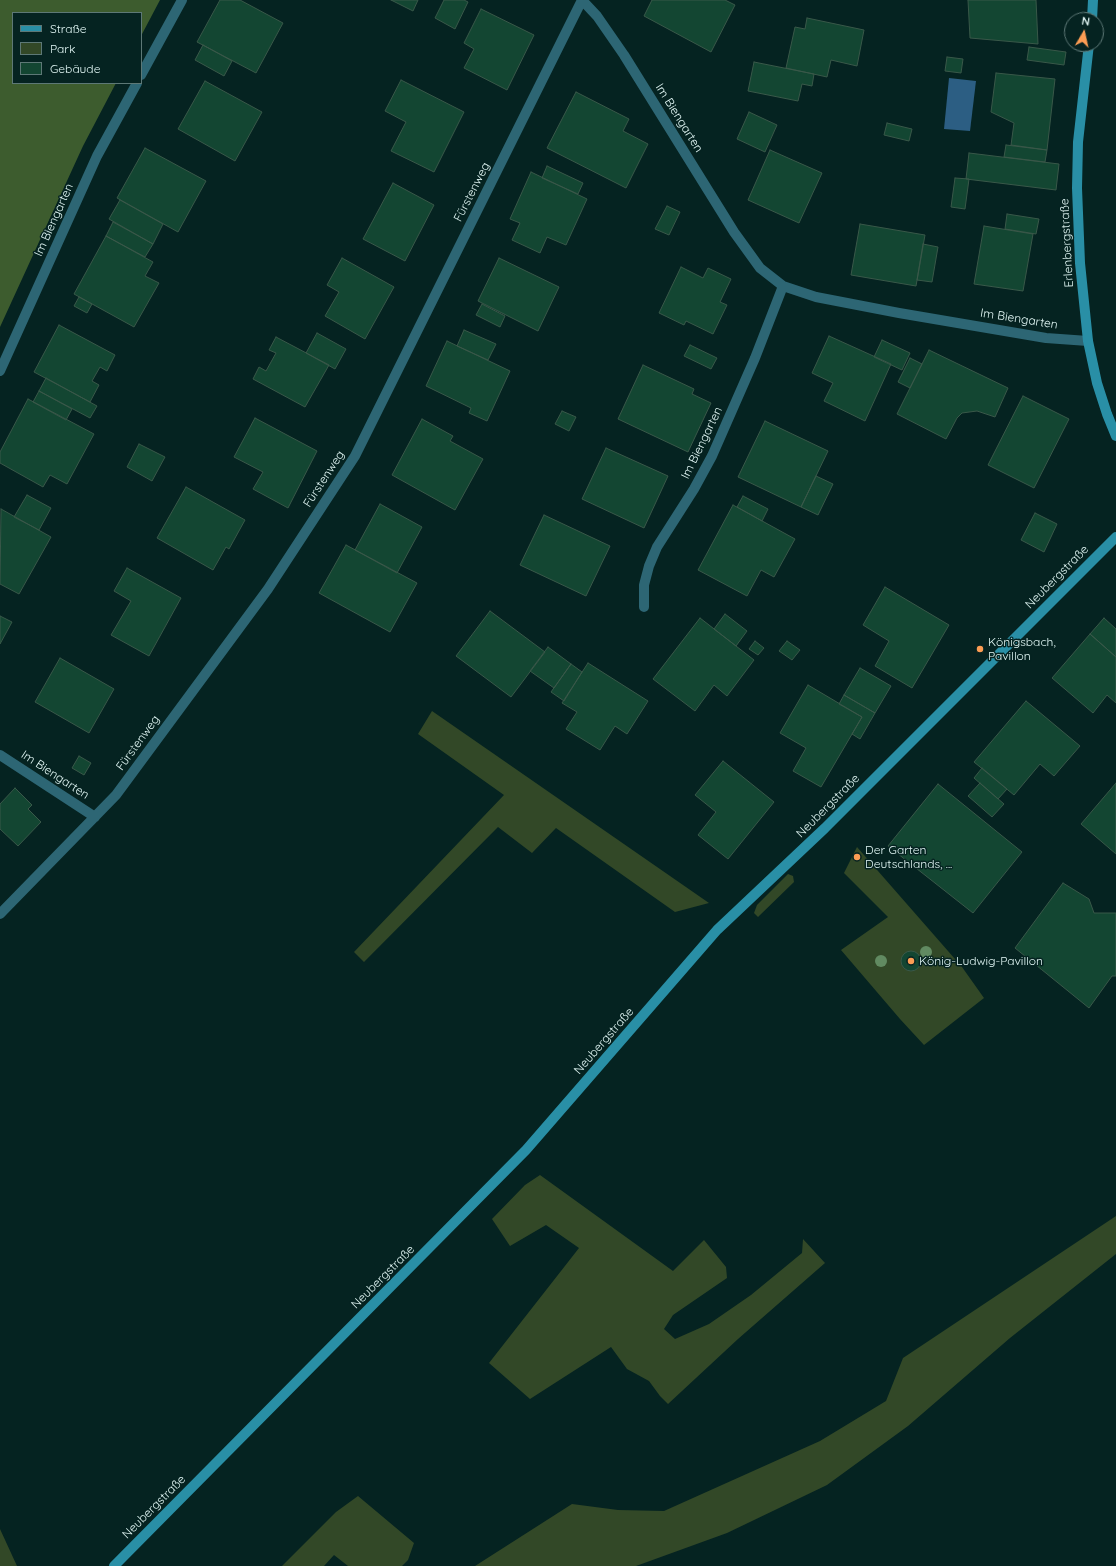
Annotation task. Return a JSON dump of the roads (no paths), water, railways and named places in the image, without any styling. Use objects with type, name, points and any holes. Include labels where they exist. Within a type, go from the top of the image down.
[{"type":"street","points":[[142,73],[182,0]]},
{"type":"street","name":"Im Biengarten","points":[[582,0],[597,16],[624,55],[734,232],[760,268],[783,286],[816,298],[1046,338],[1088,341]]},
{"type":"street","name":"Fürstenweg","points":[[0,914],[116,795],[268,589],[355,456],[582,0]]},
{"type":"street","points":[[1092,12],[1093,0]]},
{"type":"street","name":"Erlenbergstraße","points":[[1088,52],[1078,142],[1077,188],[1080,263],[1088,341],[1097,383],[1116,436]]},
{"type":"street","name":"Im Biengarten","points":[[0,371],[97,156],[136,84]]},
{"type":"street","name":"Im Biengarten","points":[[644,607],[644,585],[651,560],[657,547],[694,489],[712,456],[756,358],[783,286]]},
{"type":"street","name":"Neubergstraße","points":[[114,1566],[526,1150],[718,930],[825,828],[1116,537]]},
{"type":"street","name":"Im Biengarten","points":[[0,755],[95,817]]},
{"type":"water","points":[[949,78],[976,81],[970,131],[944,129]]},
{"type":"place","name":"Königsbach, Pavillon","points":[[980,649]]},
{"type":"place","name":"Der Garten Deutschlands, ...","points":[[857,857]]},
{"type":"place","name":"König-Ludwig-Pavillon","points":[[911,961]]}]
